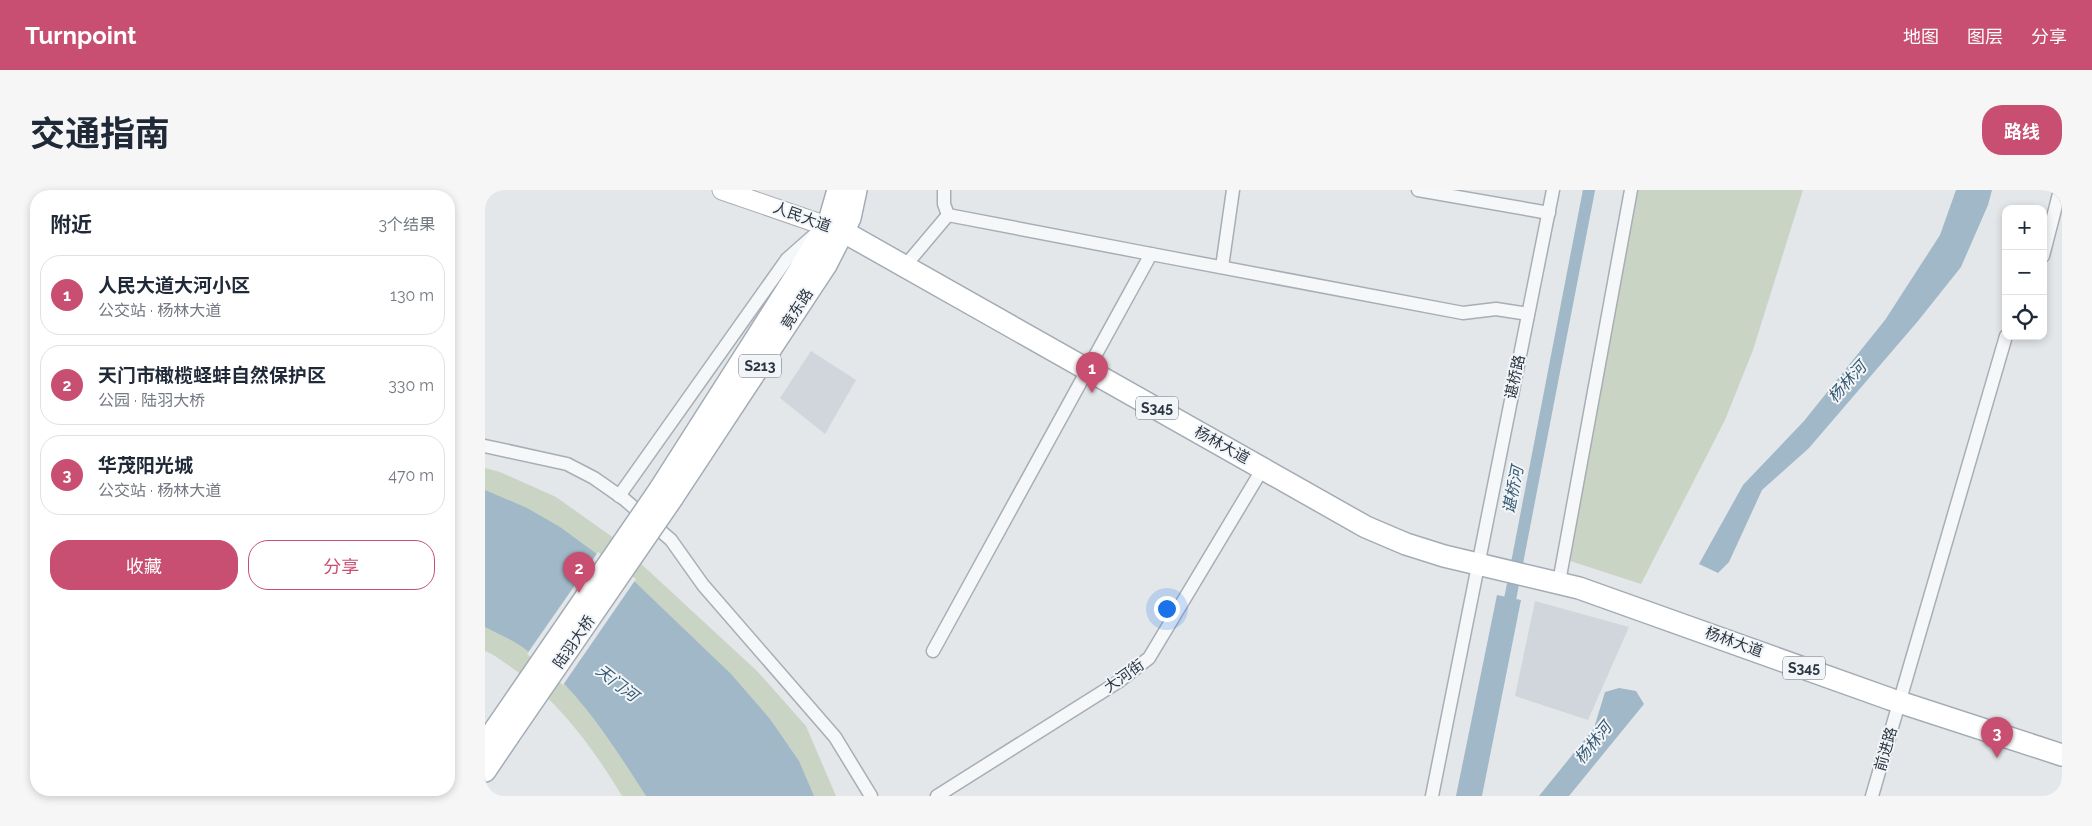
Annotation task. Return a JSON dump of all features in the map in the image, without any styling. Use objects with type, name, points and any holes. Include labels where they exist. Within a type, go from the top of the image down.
[{"type":"main road","name":"人民大道","points":[[722,190],[833,225]]},
{"type":"main road","name":"人民大道","points":[[754,190],[833,225]]},
{"type":"main road","name":"竟东路","points":[[666,493],[799,271],[833,225],[838,190]]},
{"type":"main road","name":"竟东路","points":[[833,225],[850,218],[856,190]]},
{"type":"main road","name":"杨林大道","points":[[833,225],[1366,527],[1406,544],[1478,564]]},
{"type":"main road","name":"陆羽大桥","points":[[496,736],[666,493]]},
{"type":"main road","name":"S345","points":[[1478,564],[1553,581]]},
{"type":"main road","name":"杨林大道","points":[[1553,581],[1607,597],[1899,702],[2062,755]]},
{"type":"main road","points":[[485,771],[496,736]]},
{"type":"street","points":[[944,190],[944,204],[949,215]]},
{"type":"street","points":[[1222,267],[1233,190]]},
{"type":"street","points":[[1418,190],[1549,213]]},
{"type":"street","name":"谌桥路","points":[[1431,796],[1553,190]]},
{"type":"street","points":[[1553,581],[1631,190]]},
{"type":"street","points":[[2045,250],[2061,190]]},
{"type":"street","points":[[949,215],[1463,313],[1496,309],[1527,314]]},
{"type":"street","points":[[905,266],[949,215]]},
{"type":"street","points":[[619,496],[787,259],[833,225]]},
{"type":"street","points":[[933,651],[1151,254]]},
{"type":"street","name":"前进路","points":[[1872,796],[2005,340]]},
{"type":"street","points":[[485,446],[567,464],[595,478],[671,540],[703,585],[835,737],[871,796]]},
{"type":"street","name":"大河街","points":[[937,796],[1119,682],[1149,658],[1263,468]]},
{"type":"shaded area","points":[[811,351],[856,380],[825,434],[780,398]]},
{"type":"shaded area","points":[[1535,601],[1629,627],[1588,720],[1515,696]]},
{"type":"green space","points":[[1638,190],[1803,190],[1753,350],[1725,420],[1641,584],[1567,560]]},
{"type":"green space","points":[[485,468],[500,472],[556,497],[611,536],[757,671],[806,726],[836,796],[622,796],[572,724],[542,692],[500,659],[485,651]]},
{"type":"water","name":"杨林河","points":[[1956,190],[1992,190],[1988,205],[1961,267],[1918,321],[1809,448],[1762,490],[1729,562],[1718,573],[1699,564],[1743,485],[1804,421],[1885,320],[1940,235]]},
{"type":"water","name":"天门河","points":[[485,490],[527,508],[560,527],[635,582],[731,674],[770,719],[799,761],[814,796],[646,796],[592,717],[561,681],[544,664],[521,646],[485,627]]},
{"type":"water","points":[[1497,595],[1521,600],[1482,796],[1456,796]]},
{"type":"water","name":"杨林河","points":[[1619,688],[1636,691],[1644,704],[1569,796],[1539,796],[1594,728],[1605,692]]},
{"type":"pier","points":[[598,552],[636,579],[563,685],[527,654]]},
{"type":"waterway","name":"谌桥河","points":[[1507,615],[1589,190]]},
{"type":"place","name":"人民大道大河小区","points":[[1092,393]]},
{"type":"place","name":"天门市橄榄蛏蚌自然保护区","points":[[579,593]]},
{"type":"place","name":"华茂阳光城","points":[[1997,758]]}]
